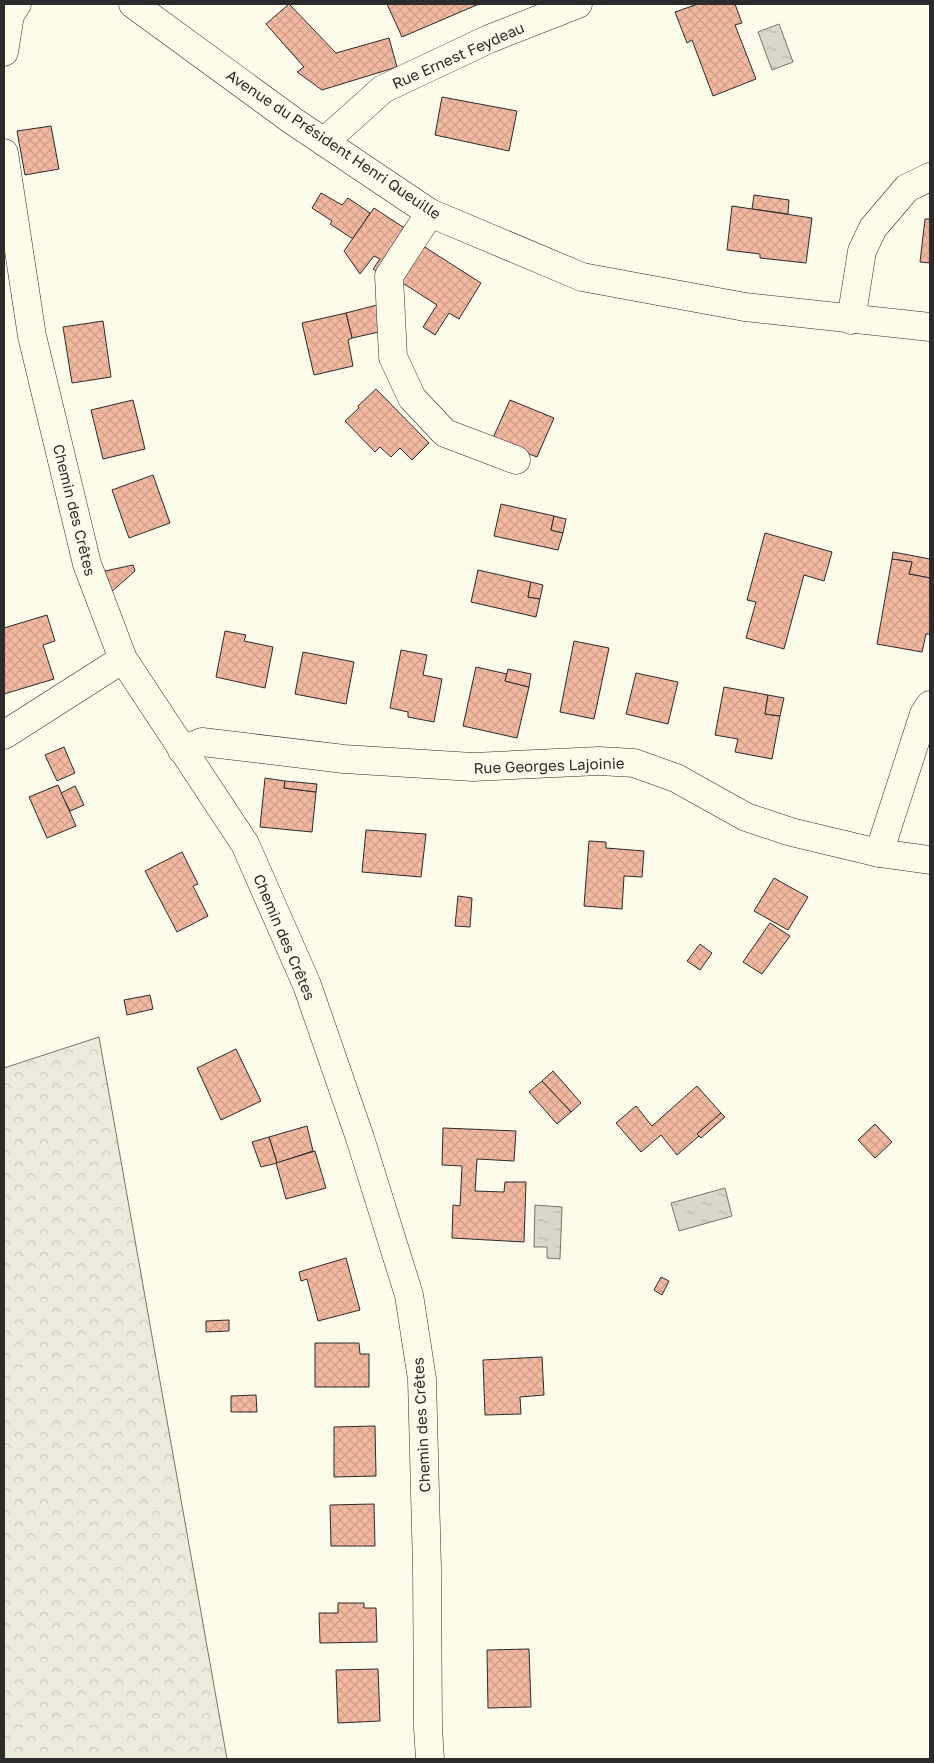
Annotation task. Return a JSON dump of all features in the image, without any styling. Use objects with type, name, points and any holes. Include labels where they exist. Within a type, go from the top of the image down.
[{"type":"street","points":[[4,52],[10,15],[17,4]]},
{"type":"street","name":"Avenue du Président Henri Queuille","points":[[133,4],[324,142],[430,213],[582,277],[745,307],[930,328]]},
{"type":"street","name":"Rue Ernest Feydeau","points":[[324,142],[383,89],[489,39],[578,4]]},
{"type":"street","name":"Chemin des Crêtes","points":[[4,153],[32,336],[87,564],[123,660],[245,844],[307,985],[360,1138],[409,1295],[422,1379],[430,1759]]},
{"type":"street","points":[[851,320],[862,251],[873,228],[907,188],[930,177]]},
{"type":"street","points":[[430,213],[389,276],[393,357],[412,398],[445,433],[516,460]]},
{"type":"street","points":[[4,735],[123,660]]},
{"type":"street","points":[[879,853],[924,714],[930,705]]},
{"type":"street","name":"Rue Georges Lajoinie","points":[[182,750],[202,742],[344,759],[473,768],[599,761],[634,763],[676,778],[746,817],[791,832],[879,853],[930,860]]},
{"type":"green space","points":[[99,1037],[227,1759],[4,1759],[4,1068]]},
{"type":"water","points":[[779,24],[793,62],[772,70],[758,32]]},
{"type":"water","points":[[725,1188],[732,1216],[679,1231],[671,1203]]},
{"type":"water","points":[[535,1205],[562,1207],[560,1259],[547,1258],[547,1247],[534,1247]]},
{"type":"building","points":[[289,4],[336,53],[389,38],[397,67],[322,90],[297,72],[304,67],[266,24]]},
{"type":"building","points":[[387,4],[479,4],[402,37]]},
{"type":"building","points":[[698,4],[735,4],[742,23],[735,25],[756,79],[713,96],[692,40],[687,43],[675,12]]},
{"type":"building","points":[[442,97],[517,111],[509,151],[435,135]]},
{"type":"building","points":[[51,126],[59,169],[25,175],[17,131]]},
{"type":"building","points":[[321,193],[342,205],[348,198],[370,213],[353,239],[330,224],[332,221],[312,208]]},
{"type":"building","points":[[754,195],[789,200],[788,214],[752,209]]},
{"type":"building","points":[[732,206],[812,218],[806,263],[760,258],[760,254],[727,250]]},
{"type":"building","points":[[374,208],[409,231],[379,273],[373,269],[380,259],[374,256],[360,274],[344,251]]},
{"type":"building","points":[[925,219],[930,219],[930,263],[920,262]]},
{"type":"building","points":[[420,244],[481,283],[459,319],[449,313],[435,335],[423,327],[437,305],[398,280]]},
{"type":"building","points":[[377,305],[379,332],[352,338],[346,313]]},
{"type":"building","points":[[346,313],[352,338],[348,340],[353,366],[314,375],[302,323]]},
{"type":"building","points":[[103,321],[111,377],[72,383],[63,327]]},
{"type":"building","points":[[376,389],[429,443],[412,460],[400,448],[391,457],[380,447],[375,452],[345,421]]},
{"type":"building","points":[[133,400],[145,449],[103,459],[91,410]]},
{"type":"building","points":[[510,400],[554,418],[537,457],[492,440]]},
{"type":"building","points":[[153,475],[170,523],[129,538],[112,490]]},
{"type":"building","points":[[501,504],[554,516],[551,530],[563,533],[558,550],[494,536]]},
{"type":"building","points":[[554,516],[566,519],[563,533],[551,530]]},
{"type":"building","points":[[765,533],[832,552],[824,581],[804,575],[784,649],[746,638],[756,602],[747,600]]},
{"type":"building","points":[[893,552],[930,559],[930,578],[909,574],[912,562],[892,559]]},
{"type":"building","points":[[892,559],[912,562],[909,574],[930,578],[930,634],[926,634],[922,652],[877,644]]},
{"type":"building","points":[[133,565],[135,571],[110,593],[105,571]]},
{"type":"building","points":[[478,570],[531,582],[528,597],[540,599],[536,617],[471,602]]},
{"type":"building","points":[[531,582],[543,585],[540,599],[528,597]]},
{"type":"building","points":[[47,615],[55,641],[43,645],[54,679],[4,694],[4,628]]},
{"type":"building","points":[[225,631],[246,635],[244,641],[273,647],[265,688],[216,677]]},
{"type":"building","points":[[574,641],[609,648],[594,719],[560,712]]},
{"type":"building","points":[[401,650],[427,655],[423,675],[442,679],[434,722],[408,717],[408,712],[390,708]]},
{"type":"building","points":[[303,652],[354,662],[346,704],[295,694]]},
{"type":"building","points":[[476,667],[507,674],[505,681],[529,687],[517,738],[463,726]]},
{"type":"building","points":[[508,669],[531,674],[529,687],[505,681]]},
{"type":"building","points":[[636,673],[678,682],[668,724],[626,714]]},
{"type":"building","points":[[724,687],[768,695],[765,714],[780,716],[772,759],[735,752],[738,739],[715,735]]},
{"type":"building","points":[[768,695],[784,698],[780,716],[765,714]]},
{"type":"building","points":[[64,747],[75,773],[57,781],[45,755]]},
{"type":"building","points":[[265,778],[285,781],[284,788],[316,792],[312,832],[260,827]]},
{"type":"building","points":[[285,781],[317,784],[316,792],[284,788]]},
{"type":"building","points":[[58,785],[76,826],[47,838],[29,797]]},
{"type":"building","points":[[75,786],[84,805],[70,811],[61,793]]},
{"type":"building","points":[[366,830],[426,834],[421,877],[362,872]]},
{"type":"building","points":[[589,841],[606,842],[606,848],[644,851],[642,877],[624,876],[622,909],[584,906]]},
{"type":"building","points":[[182,852],[198,884],[193,886],[208,916],[177,932],[145,871]]},
{"type":"building","points":[[774,878],[808,897],[788,930],[754,911]]},
{"type":"building","points":[[458,896],[472,898],[470,927],[455,926]]},
{"type":"building","points":[[770,923],[790,936],[762,974],[743,962]]},
{"type":"building","points":[[700,944],[712,953],[700,970],[687,961]]},
{"type":"building","points":[[150,995],[153,1009],[127,1015],[124,1000]]},
{"type":"building","points":[[236,1049],[261,1101],[221,1120],[197,1068]]},
{"type":"building","points":[[553,1071],[581,1103],[571,1112],[542,1081]]},
{"type":"building","points":[[542,1081],[571,1112],[557,1124],[529,1092]]},
{"type":"building","points":[[697,1086],[721,1113],[677,1155],[661,1135],[641,1152],[616,1123],[636,1106],[652,1126]]},
{"type":"building","points":[[721,1113],[725,1117],[701,1138],[697,1134]]},
{"type":"building","points":[[875,1124],[892,1142],[875,1158],[858,1140]]},
{"type":"building","points":[[307,1126],[313,1151],[277,1163],[269,1137]]},
{"type":"building","points":[[443,1128],[516,1131],[514,1161],[477,1159],[475,1191],[504,1192],[505,1182],[526,1182],[524,1242],[452,1238],[453,1205],[460,1206],[462,1166],[442,1165]]},
{"type":"building","points":[[269,1137],[277,1163],[261,1167],[252,1142]]},
{"type":"building","points":[[315,1151],[326,1188],[286,1199],[276,1163]]},
{"type":"building","points":[[346,1258],[360,1310],[318,1321],[307,1279],[301,1281],[299,1272]]},
{"type":"building","points":[[661,1277],[669,1281],[662,1295],[654,1290]]},
{"type":"building","points":[[229,1320],[229,1331],[206,1332],[206,1321]]},
{"type":"building","points":[[315,1343],[359,1343],[360,1354],[369,1354],[369,1387],[315,1387]]},
{"type":"building","points":[[542,1357],[544,1395],[520,1397],[521,1414],[485,1415],[483,1360]]},
{"type":"building","points":[[256,1395],[257,1412],[231,1412],[231,1396]]},
{"type":"building","points":[[375,1426],[376,1476],[334,1477],[334,1427]]},
{"type":"building","points":[[374,1504],[375,1546],[331,1546],[330,1505]]},
{"type":"building","points":[[338,1603],[364,1603],[364,1608],[376,1608],[377,1642],[320,1643],[319,1613],[338,1613]]},
{"type":"building","points":[[529,1649],[531,1707],[488,1708],[487,1650]]},
{"type":"building","points":[[378,1669],[380,1721],[338,1723],[336,1670]]}]
